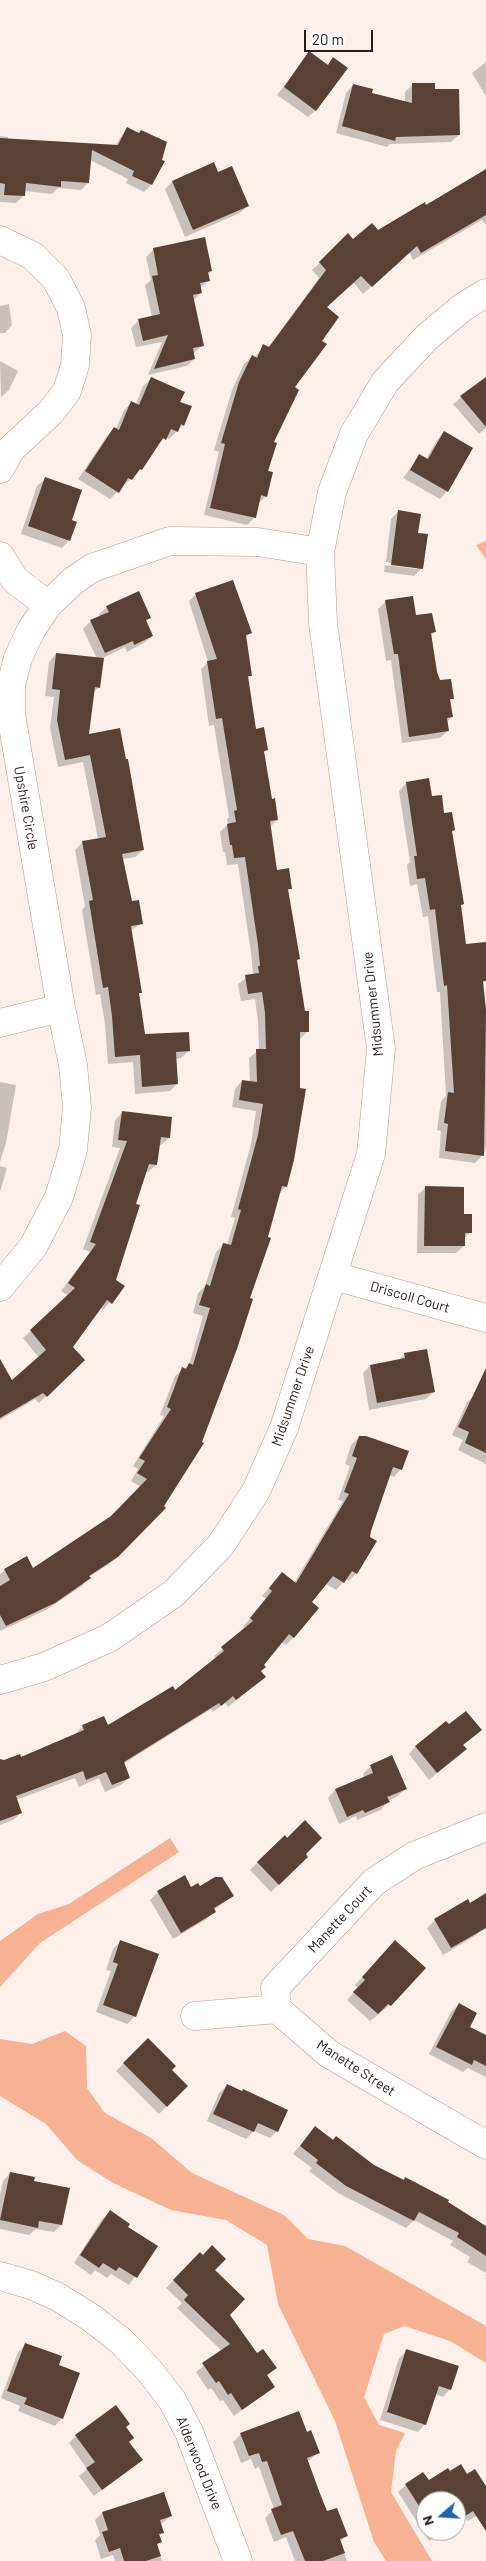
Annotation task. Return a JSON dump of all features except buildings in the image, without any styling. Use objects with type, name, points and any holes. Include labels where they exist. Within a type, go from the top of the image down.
[{"type":"street","points":[[0,240],[33,256],[56,279],[72,308],[77,336],[75,365],[67,391],[51,412],[11,449],[0,470]]},
{"type":"street","name":"Midsummer Drive","points":[[0,1680],[44,1667],[108,1638],[173,1594],[220,1546],[256,1491],[284,1428],[334,1276],[371,1154],[381,1049],[323,623],[320,552],[332,492],[354,434],[385,382],[427,337],[463,307],[486,293]]},
{"type":"street","name":"Upshire Circle","points":[[0,1287],[33,1246],[59,1197],[73,1150],[77,1106],[74,1065],[10,784],[11,684],[18,658],[31,630],[48,605],[73,581],[92,568],[170,541],[258,542],[320,552]]},
{"type":"street","points":[[0,556],[15,580],[48,605]]},
{"type":"street","points":[[0,1023],[61,1008]]},
{"type":"street","name":"Driscoll Court","points":[[334,1276],[486,1318]]},
{"type":"street","name":"Manette Court","points":[[277,2009],[276,1988],[374,1882],[414,1856],[486,1827]]},
{"type":"street","points":[[195,2016],[277,2009]]},
{"type":"street","name":"Manette Street","points":[[277,2009],[329,2054],[486,2145]]},
{"type":"street","name":"Alderwood Drive","points":[[0,2276],[31,2285],[58,2297],[90,2317],[121,2341],[149,2370],[172,2400],[189,2432],[238,2561]]},
{"type":"shaded area","points":[[486,541],[486,559],[476,545]]},
{"type":"shaded area","points":[[170,1838],[179,1852],[40,1943],[0,1987],[0,1941],[38,1914],[69,1904]]},
{"type":"shaded area","points":[[65,2031],[86,2046],[87,2088],[105,2113],[151,2138],[192,2173],[284,2215],[308,2239],[345,2246],[486,2326],[486,2363],[450,2341],[404,2326],[384,2334],[364,2397],[379,2425],[405,2433],[396,2451],[391,2492],[416,2534],[416,2541],[420,2541],[432,2561],[386,2561],[374,2542],[335,2421],[278,2304],[267,2245],[226,2220],[171,2210],[113,2183],[77,2160],[46,2124],[0,2096],[0,2039],[32,2044]]}]
